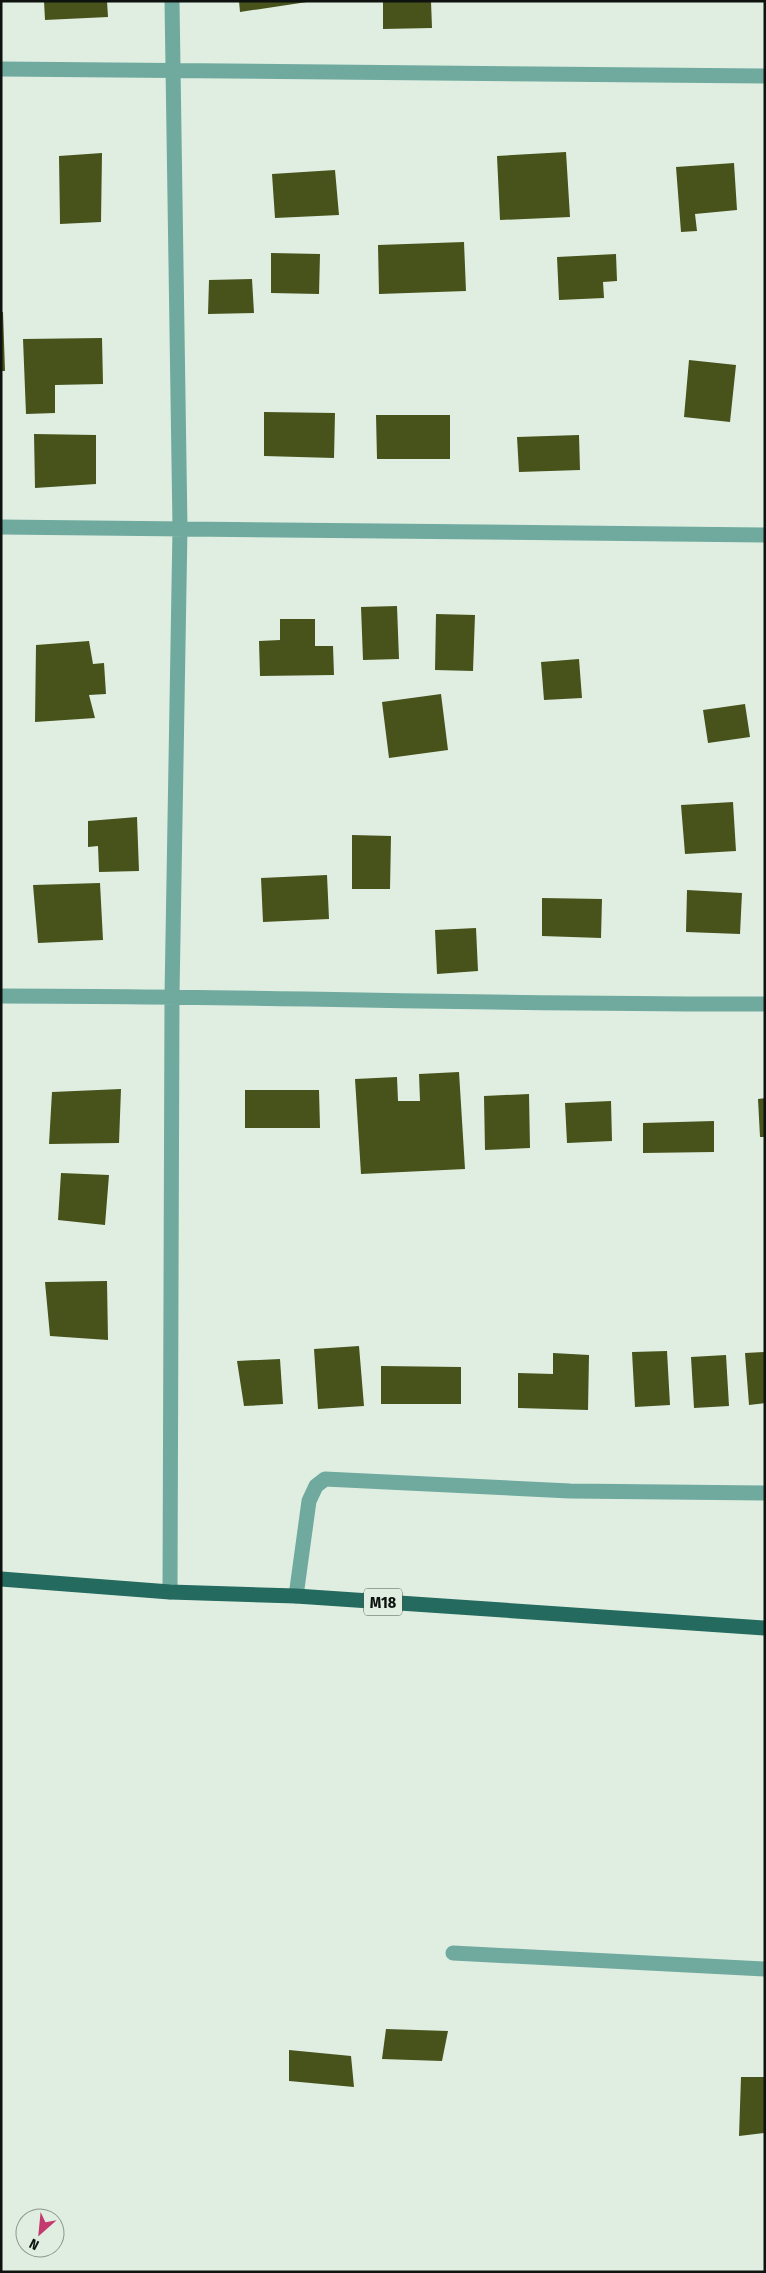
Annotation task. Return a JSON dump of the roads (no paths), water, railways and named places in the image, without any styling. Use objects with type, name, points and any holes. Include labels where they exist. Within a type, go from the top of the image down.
[{"type":"main road","name":"M18","points":[[1,1579],[170,1592],[296,1596],[765,1628]]},
{"type":"street","points":[[170,1592],[172,996],[180,528],[172,1]]},
{"type":"street","points":[[1,69],[765,76]]},
{"type":"street","points":[[1,527],[765,535]]},
{"type":"street","points":[[1,996],[172,996],[607,1004],[765,1004]]},
{"type":"street","points":[[296,1596],[308,1501],[316,1486],[326,1480],[570,1491],[765,1493]]},
{"type":"street","points":[[453,1953],[765,1970]]}]
